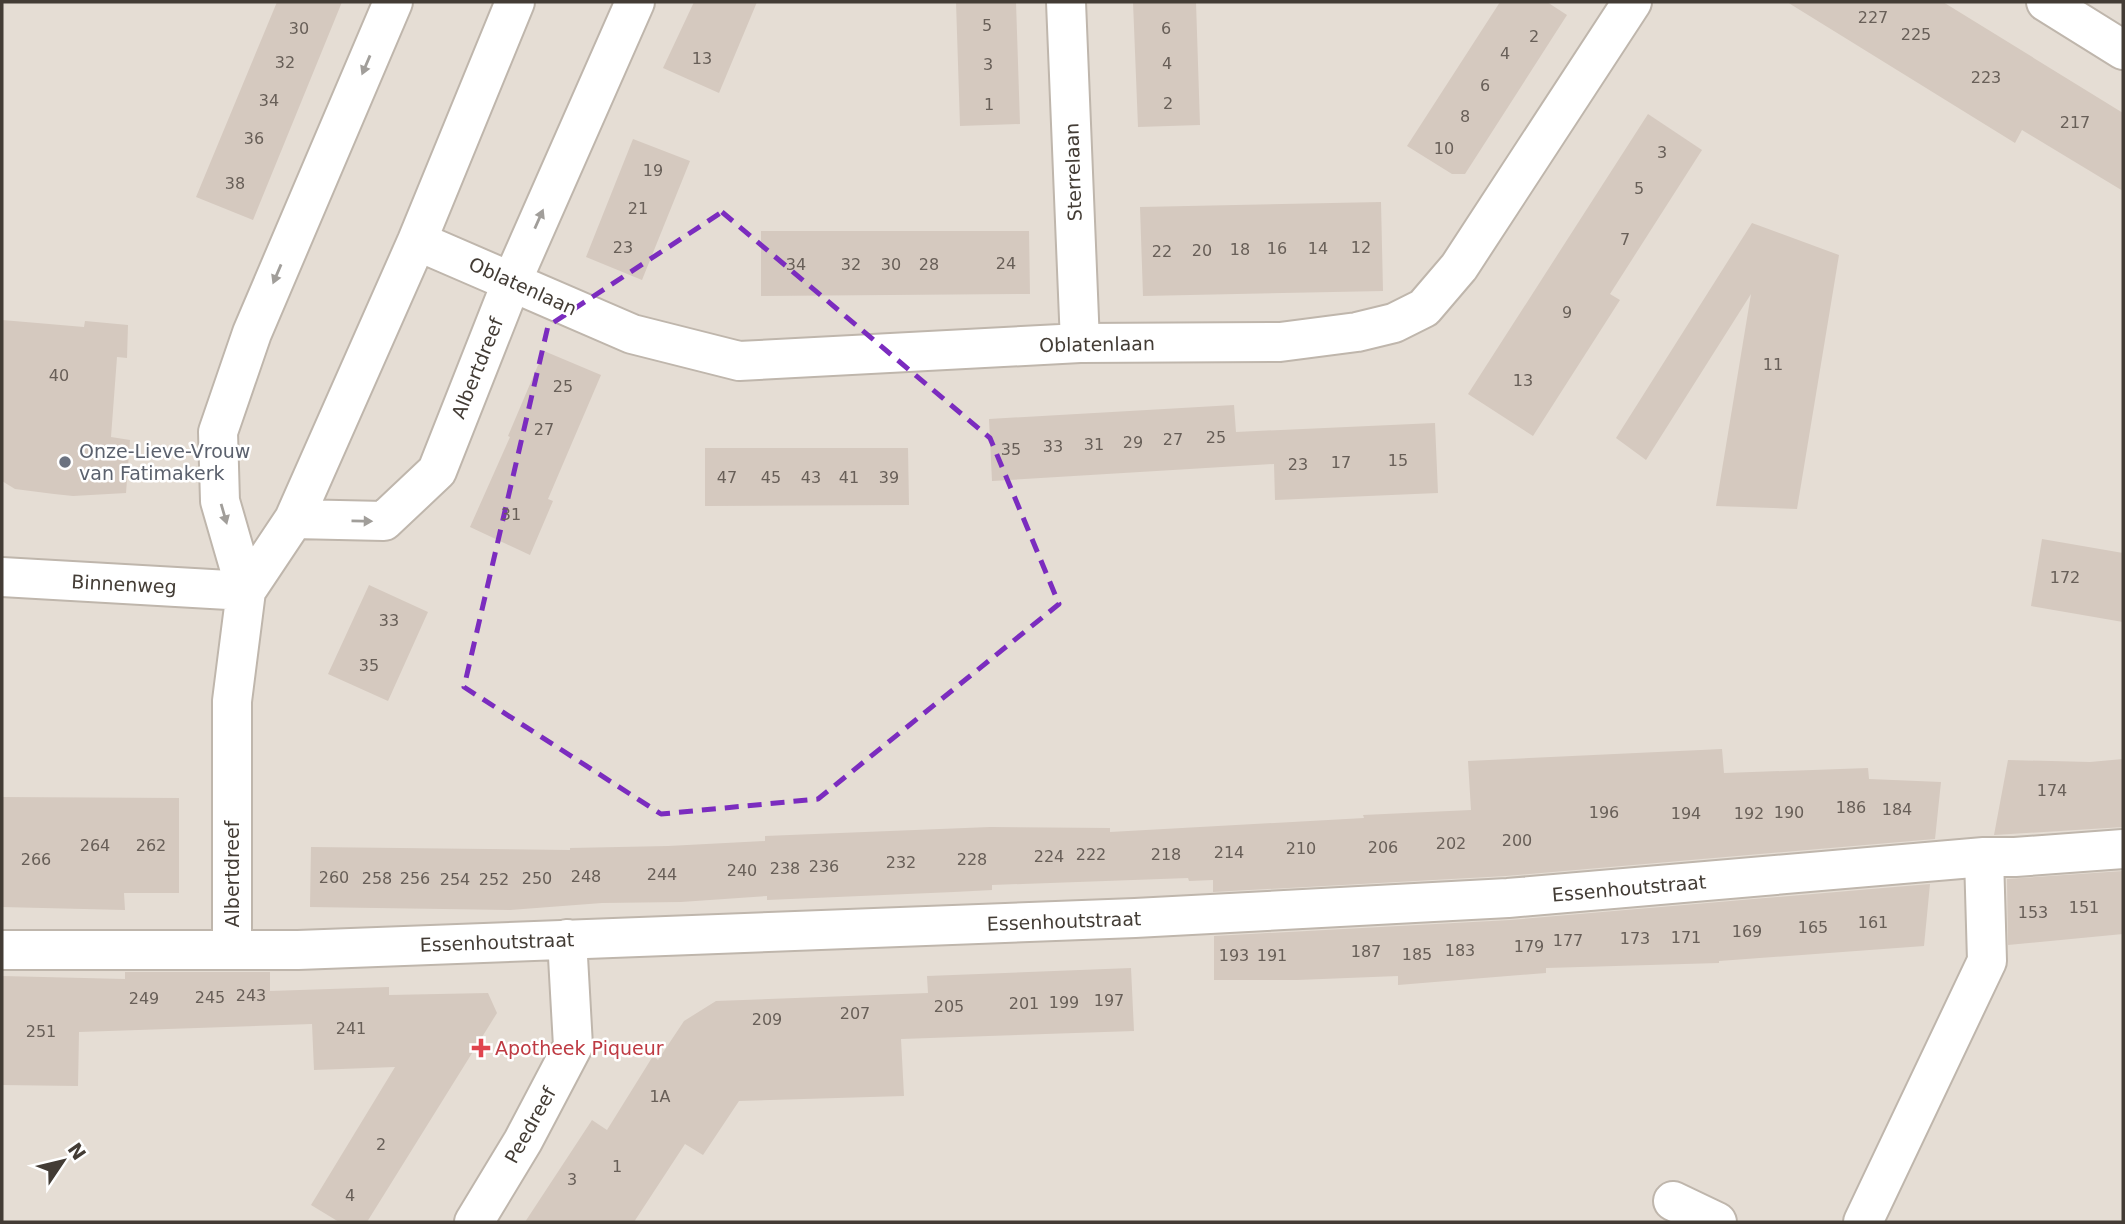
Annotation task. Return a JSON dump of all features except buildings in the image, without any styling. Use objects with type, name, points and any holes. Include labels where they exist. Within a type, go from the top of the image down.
[{"type":"street","name":"Albertdreef","points":[[232,948],[232,701],[246,591],[220,501],[218,432],[252,332],[393,2]]},
{"type":"street","name":"Albertdreef","points":[[246,591],[294,519],[417,240],[515,2]]},
{"type":"street","name":"Albertdreef","points":[[294,519],[384,522],[437,471],[512,281],[635,2]]},
{"type":"street","name":"Sterrelaan","points":[[1066,2],[1080,343]]},
{"type":"street","name":"Oblatenlaan","points":[[417,240],[632,334],[740,361],[1080,343],[1280,342],[1369,329],[1394,323],[1424,308],[1459,268],[1632,2]]},
{"type":"street","points":[[2046,2],[2123,50]]},
{"type":"street","name":"Binnenweg","points":[[2,577],[246,591]]},
{"type":"street","name":"Essenhoutstraat","points":[[2,950],[298,950],[1108,919],[1508,898],[1984,857],[2123,849]]},
{"type":"street","points":[[1863,1222],[1987,961],[1984,857]]},
{"type":"street","name":"Peedreef","points":[[474,1222],[523,1141],[573,1046],[567,939]]},
{"type":"street","points":[[1672,1201],[1717,1222]]},
{"type":"highlighted area","points":[[722,212],[990,438],[1059,604],[818,799],[661,814],[464,687],[548,326]]},
{"type":"shaded area","points":[[2,2],[2123,2],[2123,1222],[2,1222]]},
{"type":"place","name":"Onze-Lieve-Vrouw van Fatimakerk","points":[[65,462]]},
{"type":"place","name":"Apotheek Piqueur","points":[[481,1048]]}]
